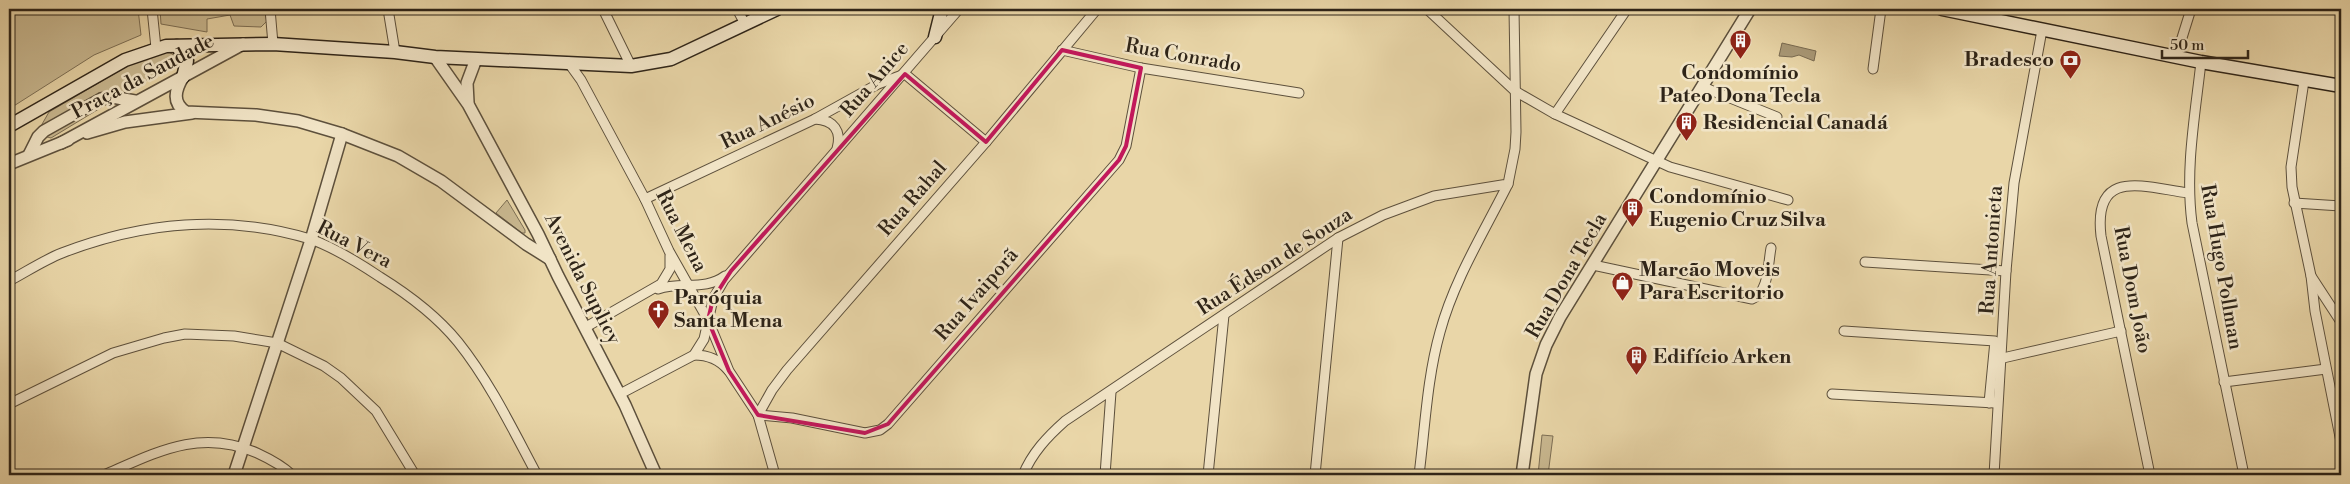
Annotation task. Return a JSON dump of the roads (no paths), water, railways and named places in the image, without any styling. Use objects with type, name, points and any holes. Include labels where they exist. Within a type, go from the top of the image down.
[{"type":"main road","points":[[9,126],[125,60],[156,48],[273,44],[395,52],[435,57],[631,66],[671,59],[777,9]]},
{"type":"main road","points":[[935,37],[942,9]]},
{"type":"main road","points":[[1942,9],[2201,62],[2341,86]]},
{"type":"main road","points":[[177,46],[187,61],[183,78]]},
{"type":"street","points":[[152,9],[156,48]]},
{"type":"street","points":[[270,9],[273,44]]},
{"type":"street","points":[[388,9],[395,52]]},
{"type":"street","points":[[603,9],[631,66]]},
{"type":"street","points":[[737,9],[745,24]]},
{"type":"street","name":"Rua Anice","points":[[694,355],[704,339],[713,299],[731,271],[959,9]]},
{"type":"street","name":"Rua Rahal","points":[[758,415],[772,390],[787,370],[986,142],[1097,9]]},
{"type":"street","points":[[1427,9],[1515,91],[1555,114],[1670,167],[1788,200]]},
{"type":"street","points":[[1419,475],[1440,331],[1463,275],[1508,184],[1515,149],[1514,9]]},
{"type":"street","points":[[1555,114],[1627,9]]},
{"type":"street","name":"Rua Dona Tecla","points":[[1522,475],[1536,374],[1546,345],[1560,317],[1750,9]]},
{"type":"street","points":[[1873,69],[1881,9]]},
{"type":"street","points":[[2176,57],[2191,9]]},
{"type":"street","name":"Rua Antonieta","points":[[1994,475],[2000,403],[2006,271],[2014,183],[2042,30]]},
{"type":"street","name":"Praça da Saudade","points":[[61,143],[243,44]]},
{"type":"street","name":"Rua Conrado","points":[[1062,50],[1141,68],[1299,93]]},
{"type":"street","name":"Avenida Suplicy","points":[[435,57],[468,104],[586,327],[620,394],[656,475]]},
{"type":"street","name":"Avenida Suplicy","points":[[468,104],[467,83],[476,58]]},
{"type":"street","name":"Rua Mena","points":[[568,62],[581,80],[645,200],[669,251],[708,320],[729,371],[758,415],[775,475]]},
{"type":"street","name":"Rua Hugo Pollman","points":[[2201,62],[2188,194],[2192,223],[2244,475]]},
{"type":"street","name":"Rua Ivaiporã","points":[[758,415],[792,418],[865,433],[880,430],[888,424],[1119,160],[1126,146],[1141,68]]},
{"type":"street","points":[[904,74],[986,142]]},
{"type":"street","name":"Rua Anésio","points":[[645,200],[815,119],[878,84],[904,74]]},
{"type":"street","points":[[183,78],[177,89],[176,100],[183,110],[195,113]]},
{"type":"street","points":[[2304,81],[2291,166],[2294,203],[2311,276],[2318,295],[2326,369],[2341,442]]},
{"type":"street","points":[[1702,87],[1777,116]]},
{"type":"street","points":[[29,155],[38,137],[44,131],[93,102],[112,97],[136,101]]},
{"type":"street","points":[[9,164],[61,143],[125,122],[195,113],[256,115],[298,122],[342,134],[398,156],[441,181],[526,244],[550,259]]},
{"type":"street","name":"Rua Anice","points":[[815,119],[827,120],[837,129],[839,141],[836,151]]},
{"type":"street","points":[[234,475],[311,240],[342,134]]},
{"type":"street","name":"Rua Édson de Souza","points":[[1022,475],[1035,452],[1048,436],[1065,421],[1111,392],[1338,238],[1383,215],[1434,196],[1508,184]]},
{"type":"street","name":"Rua Dom João","points":[[2150,475],[2100,227],[2101,213],[2106,198],[2115,188],[2130,185],[2188,194]]},
{"type":"street","points":[[2294,203],[2341,206]]},
{"type":"street","name":"Rua Vera","points":[[9,281],[61,253],[133,231],[177,224],[252,228],[311,240],[361,264],[400,289],[430,313],[457,342],[478,371],[537,475]]},
{"type":"street","points":[[1315,475],[1338,238]]},
{"type":"street","points":[[1593,265],[1637,276],[1752,299],[1757,297],[1763,289],[1771,248]]},
{"type":"street","points":[[586,327],[662,284],[670,269],[669,251]]},
{"type":"street","points":[[1864,262],[2006,271]]},
{"type":"street","name":"Rua Anice","points":[[654,290],[670,285],[711,283],[731,271]]},
{"type":"street","points":[[2318,295],[2337,310],[2341,322]]},
{"type":"street","points":[[1208,475],[1224,314]]},
{"type":"street","points":[[1844,331],[1996,341],[1989,403]]},
{"type":"street","points":[[2002,358],[2121,331]]},
{"type":"street","points":[[9,404],[113,353],[164,338],[185,334],[212,334],[277,343],[324,366],[360,393],[376,411],[415,475]]},
{"type":"street","points":[[620,394],[694,355],[710,356],[724,365],[729,371]]},
{"type":"street","points":[[2224,382],[2326,369]]},
{"type":"street","points":[[1105,475],[1111,392]]},
{"type":"street","points":[[1832,394],[2000,403]]},
{"type":"street","points":[[104,475],[162,451],[193,442],[208,441],[243,447],[277,462],[292,475]]},
{"type":"place","name":"Condomínio Pateo Dona Tecla","points":[[1740,60]]},
{"type":"place","name":"Bradesco","points":[[2070,79]]},
{"type":"place","name":"Residencial Canadá","points":[[1687,142]]},
{"type":"place","name":"Condomínio Eugenio Cruz Silva","points":[[1633,227]]},
{"type":"place","name":"Marcão Moveis Para Escritorio","points":[[1623,301]]},
{"type":"place","name":"Paróquia Santa Mena","points":[[658,329]]},
{"type":"place","name":"Edifício Arken","points":[[1637,376]]}]
